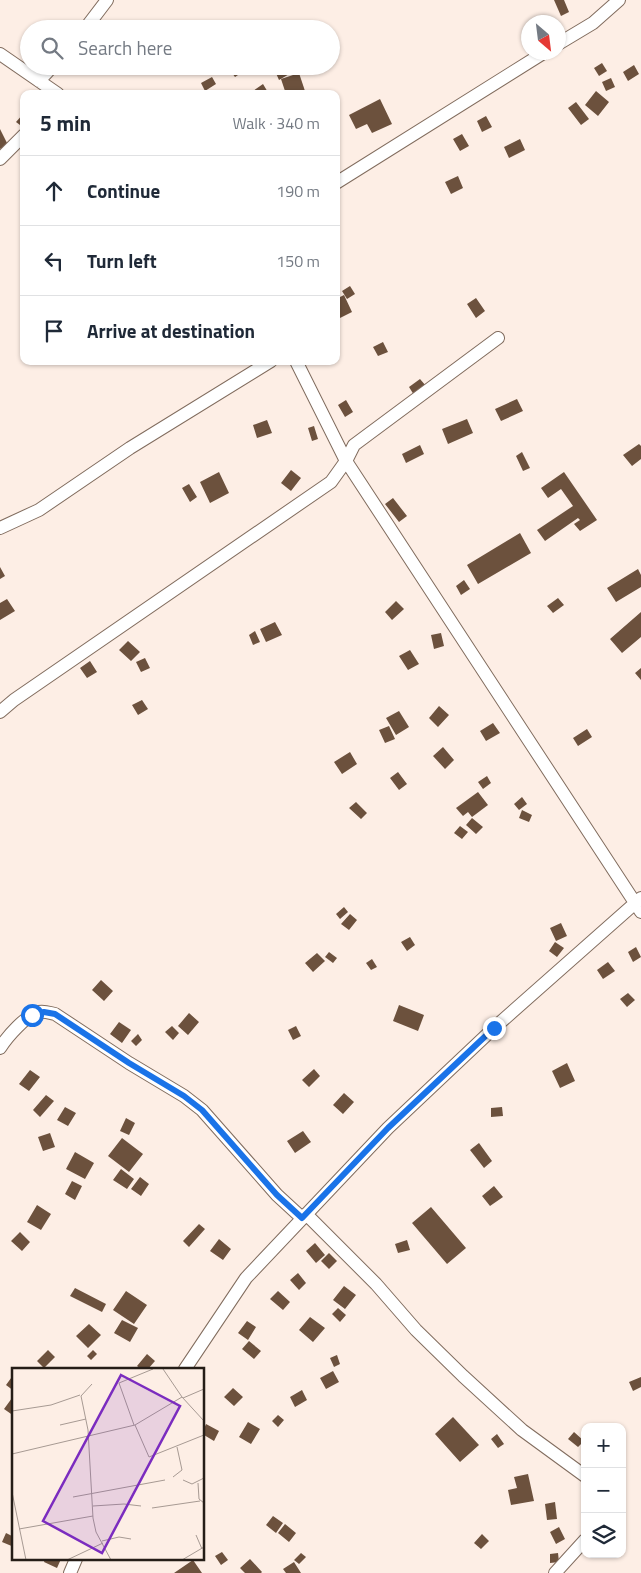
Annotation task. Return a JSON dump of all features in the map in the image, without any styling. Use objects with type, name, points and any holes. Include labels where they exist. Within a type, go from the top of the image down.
[{"type":"street","points":[[92,20],[107,0]]},
{"type":"street","points":[[566,39],[593,23],[619,0]]},
{"type":"street","points":[[0,54],[20,68]]},
{"type":"street","points":[[340,180],[532,60]]},
{"type":"street","points":[[30,75],[52,90]]},
{"type":"street","points":[[39,81],[45,75]]},
{"type":"street","points":[[0,159],[20,139]]},
{"type":"street","points":[[0,712],[14,700],[331,482],[354,446],[498,338]]},
{"type":"street","points":[[0,528],[39,510],[130,448],[265,365]]},
{"type":"street","points":[[186,1368],[246,1278],[395,1121],[494,1028],[639,904],[346,461],[298,365]]},
{"type":"street","points":[[0,1048],[32,1015],[44,1012],[55,1014],[129,1063],[184,1096],[202,1110],[277,1195],[304,1216],[376,1284],[416,1330],[463,1376],[522,1430],[581,1473]]},
{"type":"street","points":[[555,1573],[581,1544]]},
{"type":"street","points":[[70,1573],[76,1560]]},
{"type":"building","points":[[554,0],[564,0],[569,12],[561,15]]},
{"type":"building","points":[[602,63],[607,71],[599,76],[594,68]]},
{"type":"building","points":[[634,65],[639,74],[628,81],[623,72]]},
{"type":"building","points":[[277,75],[288,75],[279,80]]},
{"type":"building","points":[[300,75],[305,90],[285,90],[281,79]]},
{"type":"building","points":[[212,77],[216,84],[204,90],[201,83]]},
{"type":"building","points":[[611,78],[615,87],[606,91],[602,82]]},
{"type":"building","points":[[263,84],[267,90],[254,90]]},
{"type":"building","points":[[596,91],[609,102],[598,116],[585,105]]},
{"type":"building","points":[[380,99],[392,124],[372,133],[367,124],[356,129],[349,115]]},
{"type":"building","points":[[576,102],[589,119],[581,125],[568,108]]},
{"type":"building","points":[[486,116],[492,127],[482,132],[477,121]]},
{"type":"building","points":[[0,129],[8,145],[0,149]]},
{"type":"building","points":[[462,134],[469,146],[460,151],[453,139]]},
{"type":"building","points":[[520,139],[525,150],[509,158],[504,147]]},
{"type":"building","points":[[458,176],[463,188],[451,194],[445,182]]},
{"type":"building","points":[[350,286],[355,294],[347,299],[342,291]]},
{"type":"building","points":[[344,295],[352,312],[340,318],[340,297]]},
{"type":"building","points":[[476,298],[485,311],[476,318],[467,304]]},
{"type":"building","points":[[383,342],[388,352],[378,356],[373,347]]},
{"type":"building","points":[[420,379],[426,386],[414,395],[409,387]]},
{"type":"building","points":[[517,399],[523,411],[501,421],[495,409]]},
{"type":"building","points":[[346,400],[353,412],[345,417],[338,405]]},
{"type":"building","points":[[467,419],[473,433],[448,444],[442,429]]},
{"type":"building","points":[[267,420],[272,433],[257,438],[253,425]]},
{"type":"building","points":[[314,426],[318,439],[312,441],[308,428]]},
{"type":"building","points":[[639,444],[641,446],[641,459],[632,466],[623,455]]},
{"type":"building","points":[[420,445],[424,454],[406,463],[402,454]]},
{"type":"building","points":[[522,452],[530,468],[523,471],[516,456]]},
{"type":"building","points":[[291,470],[301,478],[291,491],[281,483]]},
{"type":"building","points":[[219,472],[229,493],[210,503],[200,482]]},
{"type":"building","points":[[564,472],[597,520],[580,531],[574,524],[580,520],[578,518],[545,541],[537,530],[573,506],[561,489],[548,498],[541,488]]},
{"type":"building","points":[[189,484],[197,497],[190,502],[182,488]]},
{"type":"building","points":[[393,498],[407,516],[399,522],[385,504]]},
{"type":"building","points":[[520,533],[531,553],[478,584],[467,565]]},
{"type":"building","points":[[0,567],[5,576],[0,579]]},
{"type":"building","points":[[638,569],[641,575],[641,587],[616,602],[607,588]]},
{"type":"building","points":[[464,580],[470,589],[461,595],[456,586]]},
{"type":"building","points":[[558,598],[564,605],[553,613],[547,606]]},
{"type":"building","points":[[7,599],[15,611],[0,620],[0,603]]},
{"type":"building","points":[[396,601],[404,609],[392,620],[385,612]]},
{"type":"building","points":[[641,612],[641,637],[622,653],[610,639]]},
{"type":"building","points":[[275,622],[282,635],[266,642],[260,629]]},
{"type":"building","points":[[255,631],[260,642],[253,645],[249,635]]},
{"type":"building","points":[[441,633],[444,646],[434,649],[431,635]]},
{"type":"building","points":[[128,641],[140,652],[131,661],[119,650]]},
{"type":"building","points":[[410,650],[419,664],[408,670],[399,656]]},
{"type":"building","points":[[145,658],[150,668],[141,672],[136,662]]},
{"type":"building","points":[[90,661],[97,672],[87,678],[80,668]]},
{"type":"building","points":[[641,668],[641,680],[635,673]]},
{"type":"building","points":[[142,700],[148,709],[138,715],[132,705]]},
{"type":"building","points":[[439,706],[449,715],[438,727],[429,718]]},
{"type":"building","points":[[399,711],[409,727],[396,735],[386,718]]},
{"type":"building","points":[[493,723],[500,733],[486,741],[480,731]]},
{"type":"building","points":[[389,726],[395,739],[385,743],[379,730]]},
{"type":"building","points":[[587,729],[592,737],[578,746],[573,738]]},
{"type":"building","points":[[443,747],[454,760],[445,769],[433,756]]},
{"type":"building","points":[[350,752],[357,764],[342,774],[334,762]]},
{"type":"building","points":[[398,772],[407,784],[399,790],[390,778]]},
{"type":"building","points":[[487,776],[491,783],[483,789],[478,782]]},
{"type":"building","points":[[478,792],[488,805],[472,817],[468,812],[463,816],[456,808]]},
{"type":"building","points":[[522,797],[527,804],[519,810],[514,804]]},
{"type":"building","points":[[356,802],[367,813],[361,819],[349,808]]},
{"type":"building","points":[[522,810],[532,815],[529,822],[519,818]]},
{"type":"building","points":[[472,818],[483,827],[476,834],[466,825]]},
{"type":"building","points":[[460,826],[468,832],[462,839],[454,833]]},
{"type":"building","points":[[344,907],[348,912],[340,919],[336,914]]},
{"type":"building","points":[[350,914],[357,920],[349,930],[341,924]]},
{"type":"building","points":[[561,923],[567,936],[556,941],[550,928]]},
{"type":"building","points":[[410,937],[415,945],[407,951],[401,942]]},
{"type":"building","points":[[555,942],[564,948],[557,957],[549,951]]},
{"type":"building","points":[[636,947],[641,957],[633,962],[628,952]]},
{"type":"building","points":[[329,952],[337,958],[333,963],[325,957]]},
{"type":"building","points":[[317,953],[325,961],[313,972],[305,963]]},
{"type":"building","points":[[372,959],[377,967],[371,970],[366,963]]},
{"type":"building","points":[[608,962],[615,971],[603,979],[597,970]]},
{"type":"building","points":[[101,980],[113,991],[104,1001],[92,990]]},
{"type":"building","points":[[628,993],[635,1000],[627,1007],[620,999]]},
{"type":"building","points":[[399,1005],[424,1015],[418,1031],[393,1021]]},
{"type":"building","points":[[189,1013],[199,1022],[188,1035],[178,1026]]},
{"type":"building","points":[[119,1022],[131,1030],[122,1043],[110,1034]]},
{"type":"building","points":[[172,1026],[179,1033],[173,1040],[165,1032]]},
{"type":"building","points":[[296,1026],[301,1036],[293,1040],[288,1030]]},
{"type":"building","points":[[138,1034],[142,1040],[136,1046],[131,1041]]},
{"type":"building","points":[[567,1063],[575,1081],[560,1088],[552,1071]]},
{"type":"building","points":[[314,1069],[320,1076],[309,1087],[302,1080]]},
{"type":"building","points":[[30,1070],[40,1077],[29,1091],[19,1084]]},
{"type":"building","points":[[344,1093],[354,1102],[343,1114],[333,1105]]},
{"type":"building","points":[[46,1095],[54,1101],[40,1117],[33,1110]]},
{"type":"building","points":[[65,1107],[76,1113],[68,1126],[57,1120]]},
{"type":"building","points":[[502,1107],[503,1116],[491,1117],[491,1108]]},
{"type":"building","points":[[126,1118],[135,1123],[129,1135],[120,1131]]},
{"type":"building","points":[[303,1131],[311,1142],[295,1153],[287,1141]]},
{"type":"building","points":[[50,1133],[55,1147],[43,1151],[38,1137]]},
{"type":"building","points":[[122,1138],[143,1154],[129,1172],[108,1156]]},
{"type":"building","points":[[479,1143],[492,1161],[484,1168],[470,1150]]},
{"type":"building","points":[[75,1152],[94,1163],[85,1179],[66,1169]]},
{"type":"building","points":[[121,1169],[134,1179],[127,1189],[113,1180]]},
{"type":"building","points":[[140,1177],[149,1184],[141,1196],[131,1189]]},
{"type":"building","points":[[72,1181],[82,1186],[75,1200],[65,1194]]},
{"type":"building","points":[[494,1186],[503,1197],[490,1206],[482,1196]]},
{"type":"building","points":[[37,1205],[51,1214],[41,1230],[27,1222]]},
{"type":"building","points":[[431,1207],[466,1248],[447,1264],[412,1223]]},
{"type":"building","points":[[199,1224],[205,1229],[189,1247],[183,1241]]},
{"type":"building","points":[[20,1232],[30,1242],[22,1251],[11,1241]]},
{"type":"building","points":[[219,1239],[231,1249],[223,1260],[210,1251]]},
{"type":"building","points":[[407,1240],[410,1250],[398,1253],[395,1244]]},
{"type":"building","points":[[315,1243],[325,1255],[316,1263],[306,1251]]},
{"type":"building","points":[[329,1253],[337,1261],[329,1269],[321,1261]]},
{"type":"building","points":[[298,1273],[306,1283],[299,1290],[290,1280]]},
{"type":"building","points":[[344,1286],[356,1295],[345,1309],[333,1300]]},
{"type":"building","points":[[75,1288],[106,1304],[102,1312],[70,1296]]},
{"type":"building","points":[[126,1291],[147,1305],[134,1324],[113,1310]]},
{"type":"building","points":[[278,1291],[290,1302],[283,1310],[270,1299]]},
{"type":"building","points":[[338,1308],[346,1315],[340,1322],[332,1314]]},
{"type":"building","points":[[310,1317],[325,1328],[313,1342],[299,1330]]},
{"type":"building","points":[[122,1320],[138,1328],[130,1342],[114,1333]]},
{"type":"building","points":[[247,1321],[256,1327],[248,1340],[238,1333]]},
{"type":"building","points":[[89,1324],[101,1335],[88,1348],[76,1336]]},
{"type":"building","points":[[249,1341],[261,1351],[254,1359],[242,1349]]},
{"type":"building","points":[[48,1350],[55,1357],[44,1368],[37,1361]]},
{"type":"building","points":[[93,1350],[97,1354],[91,1360],[87,1356]]},
{"type":"building","points":[[147,1354],[155,1361],[149,1368],[140,1368],[137,1366]]},
{"type":"building","points":[[337,1355],[340,1364],[334,1367],[330,1358]]},
{"type":"building","points":[[333,1371],[339,1382],[326,1389],[320,1378]]},
{"type":"building","points":[[12,1377],[12,1390],[6,1385]]},
{"type":"building","points":[[641,1377],[641,1387],[633,1391],[629,1382]]},
{"type":"building","points":[[233,1388],[243,1397],[234,1406],[224,1397]]},
{"type":"building","points":[[302,1390],[307,1400],[295,1407],[290,1397]]},
{"type":"building","points":[[12,1398],[12,1415],[4,1409]]},
{"type":"building","points":[[278,1415],[284,1420],[278,1427],[272,1421]]},
{"type":"building","points":[[453,1417],[479,1445],[460,1462],[435,1434]]},
{"type":"building","points":[[248,1422],[260,1429],[251,1444],[239,1437]]},
{"type":"building","points":[[206,1424],[219,1431],[214,1441],[205,1436]]},
{"type":"building","points":[[574,1432],[581,1438],[581,1444],[578,1447],[568,1439]]},
{"type":"building","points":[[497,1434],[504,1444],[498,1448],[491,1439]]},
{"type":"building","points":[[528,1474],[534,1501],[511,1505],[508,1490],[517,1488],[514,1477]]},
{"type":"building","points":[[555,1502],[557,1519],[547,1520],[545,1504]]},
{"type":"building","points":[[273,1516],[283,1523],[276,1533],[266,1525]]},
{"type":"building","points":[[285,1524],[296,1533],[289,1542],[278,1533]]},
{"type":"building","points":[[559,1527],[565,1539],[556,1544],[550,1532]]},
{"type":"building","points":[[6,1533],[12,1536],[12,1546],[2,1542]]},
{"type":"building","points":[[482,1534],[489,1541],[481,1549],[474,1543]]},
{"type":"building","points":[[222,1552],[228,1560],[221,1565],[215,1556]]},
{"type":"building","points":[[301,1553],[306,1557],[299,1564],[294,1560]]},
{"type":"building","points":[[558,1553],[559,1562],[550,1563],[550,1554]]},
{"type":"building","points":[[250,1559],[261,1573],[245,1573],[240,1568]]},
{"type":"building","points":[[45,1560],[61,1560],[57,1568],[44,1562]]},
{"type":"building","points":[[193,1560],[202,1573],[174,1573]]},
{"type":"building","points":[[294,1562],[301,1573],[286,1573],[283,1569]]},
{"type":"route","points":[[32,1015],[37,1012],[55,1014],[129,1063],[184,1096],[202,1110],[277,1195],[302,1218],[388,1128],[494,1028]]}]
